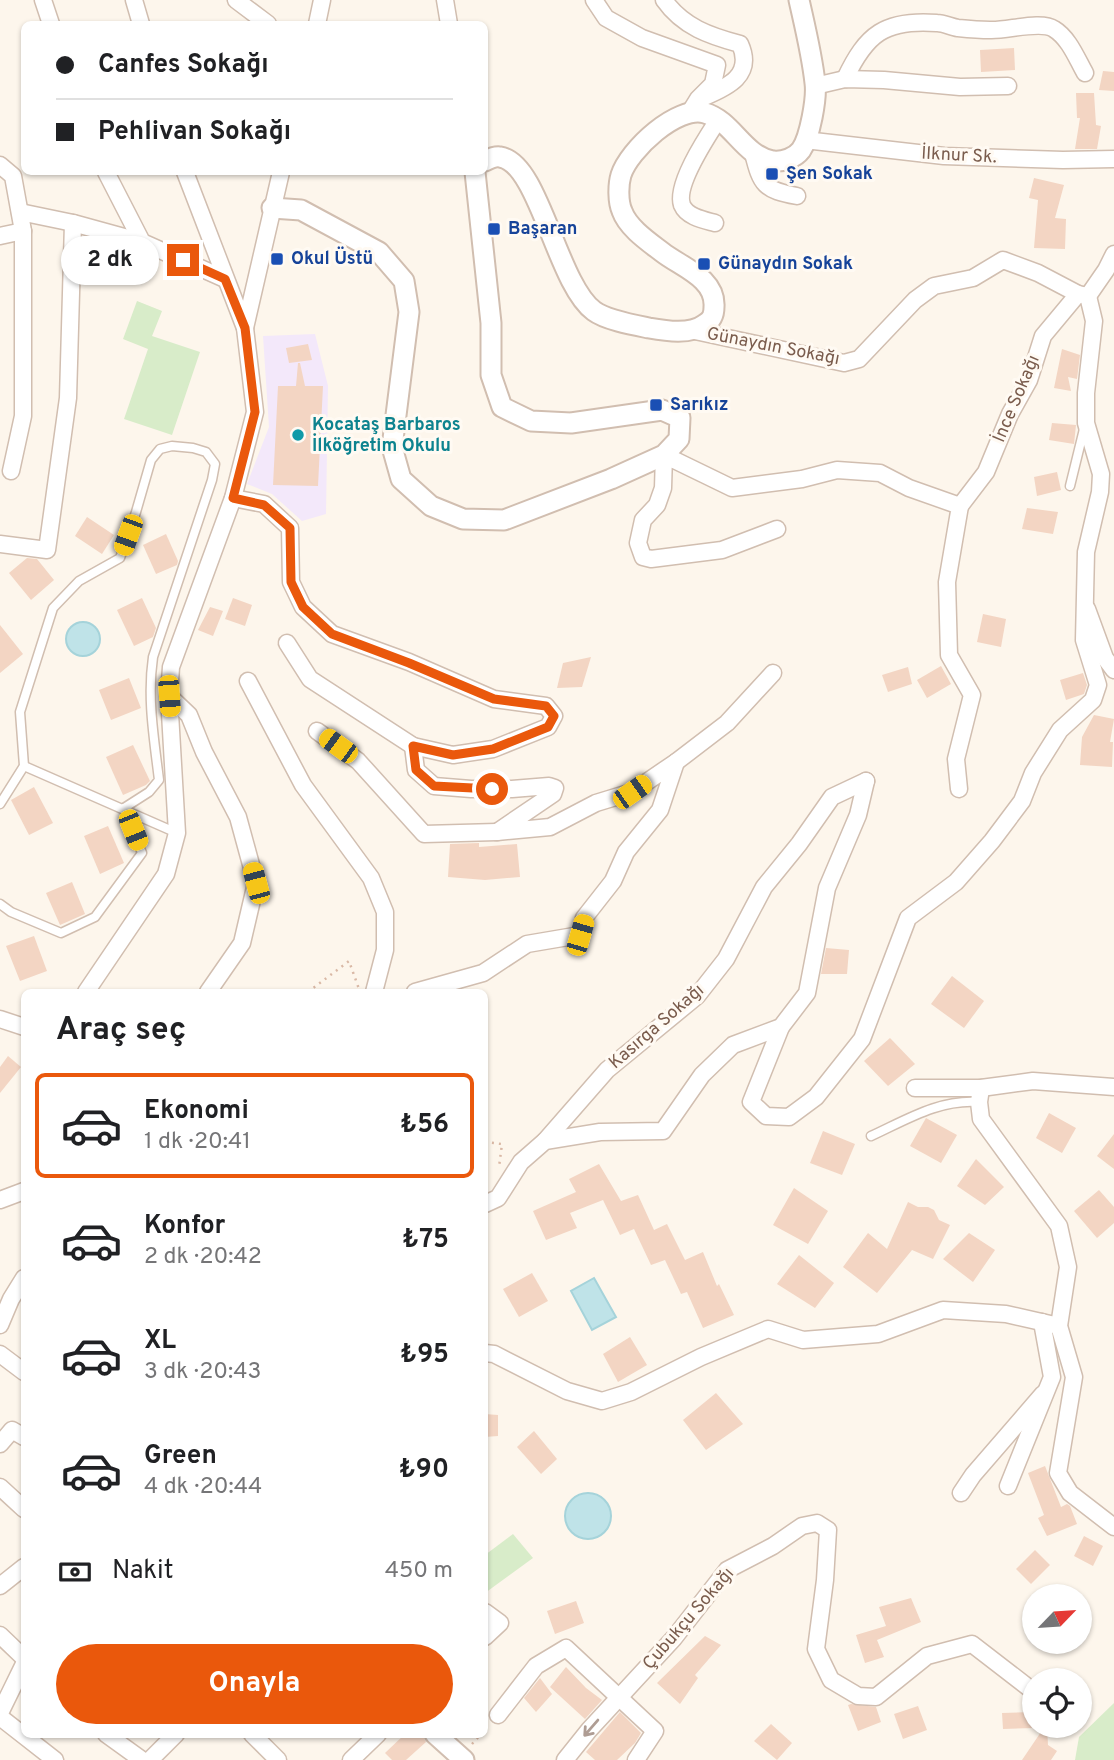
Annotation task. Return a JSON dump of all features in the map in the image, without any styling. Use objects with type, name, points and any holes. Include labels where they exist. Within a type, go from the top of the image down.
[{"type":"street","points":[[43,0],[50,21]]},
{"type":"street","points":[[134,0],[140,21]]},
{"type":"street","points":[[236,0],[264,21]]},
{"type":"street","points":[[318,21],[322,0]]},
{"type":"street","points":[[445,0],[448,21]]},
{"type":"street","points":[[594,0],[606,18],[642,38],[717,65],[713,85],[694,106]]},
{"type":"street","points":[[488,160],[500,157],[513,163],[525,177],[537,199],[565,270],[580,297],[595,312],[625,323],[660,330],[695,331],[706,324],[713,316],[715,303],[712,292],[696,275],[664,254],[632,227],[622,212],[619,198],[620,176],[629,159],[651,134],[728,88],[743,70],[744,53],[740,44],[716,38],[689,26],[664,0]]},
{"type":"street","points":[[694,106],[718,120],[753,153],[773,161],[789,159],[801,150],[813,110],[816,86],[799,0]]},
{"type":"street","points":[[845,79],[861,47],[880,31],[919,23],[939,23],[957,28],[992,31],[1041,25],[1054,29],[1070,46],[1085,73]]},
{"type":"street","points":[[816,86],[845,79],[960,87],[1008,86]]},
{"type":"street","points":[[715,223],[693,216],[681,203],[683,189],[698,151],[718,120]]},
{"type":"street","name":"İlknur Sk.","points":[[805,140],[944,156],[1114,159]]},
{"type":"street","points":[[753,153],[760,180],[772,191],[797,196]]},
{"type":"street","points":[[1063,160],[1114,171]]},
{"type":"street","points":[[0,165],[13,176],[23,230],[23,416],[11,471]]},
{"type":"street","points":[[108,175],[142,242]]},
{"type":"street","points":[[88,989],[166,874],[177,833],[169,696],[171,667],[233,498],[255,412],[245,328],[186,175]]},
{"type":"street","points":[[245,328],[280,175]]},
{"type":"street","points":[[272,208],[301,210],[379,252],[404,281],[409,312],[392,447],[401,479],[431,506],[463,519],[504,520],[611,479],[664,455],[679,439],[680,418],[662,410],[571,423],[531,421],[502,407],[491,375],[491,323],[486,255],[475,175]]},
{"type":"street","points":[[20,212],[142,242],[225,279]]},
{"type":"street","points":[[0,544],[47,550],[68,398],[73,223]]},
{"type":"street","points":[[0,236],[23,230]]},
{"type":"street","name":"İnce Sokağı","points":[[960,506],[986,472],[1010,414],[1029,380],[1043,336],[1083,295],[1114,254]]},
{"type":"street","name":"Günaydın Sokağı","points":[[695,331],[844,363],[859,359],[915,300],[934,286],[973,278],[1003,260],[1038,273],[1083,295]]},
{"type":"street","points":[[781,1027],[751,1102],[766,1116],[789,1117],[816,1097],[862,1039],[908,918],[956,882],[992,841],[1022,801],[1033,772],[1060,730],[1093,700],[1098,685],[1084,640],[1084,604],[1086,552],[1100,492],[1101,474],[1086,423],[1086,393],[1094,321],[1083,295]]},
{"type":"street","points":[[664,455],[732,488],[802,479],[837,470],[870,472],[880,473],[909,488],[960,506],[947,582],[949,655],[972,695],[956,759],[959,789]]},
{"type":"street","points":[[664,455],[663,488],[657,505],[643,520],[638,543],[643,557],[651,559],[722,550],[777,529]]},
{"type":"street","points":[[233,498],[264,505],[290,528],[291,582],[303,607],[332,634],[494,699],[546,706],[554,716],[548,727],[493,749],[453,755],[413,746],[310,679],[287,643]]},
{"type":"street","points":[[1084,604],[1094,623],[1105,658],[1114,670]]},
{"type":"street","points":[[317,731],[358,761],[424,834],[550,827],[596,803],[632,792],[676,762],[727,723],[773,673]]},
{"type":"street","points":[[248,681],[303,785],[371,878],[386,912],[385,950],[375,989]]},
{"type":"street","points":[[169,696],[189,715],[204,752],[238,817],[256,883],[242,943],[210,989]]},
{"type":"street","points":[[413,746],[416,770],[434,786],[471,789],[555,788],[553,794],[497,832]]},
{"type":"street","points":[[426,989],[483,973],[527,944],[580,935],[584,918],[613,881],[625,852],[660,810],[676,762]]},
{"type":"street","name":"Kasırga Sokağı","points":[[488,1203],[498,1198],[521,1162],[545,1141],[607,1070],[697,996],[726,959],[764,887],[832,797],[866,781],[858,815],[827,888],[807,993],[781,1027]]},
{"type":"street","points":[[0,1019],[21,1026]]},
{"type":"street","points":[[545,1141],[600,1132],[663,1131],[702,1075],[733,1045],[781,1027]]},
{"type":"street","points":[[915,1088],[980,1095],[1033,1081],[1114,1087]]},
{"type":"street","points":[[980,1095],[981,1119],[1059,1226],[1068,1267],[1059,1326],[1074,1377],[1059,1473],[1070,1493],[1114,1527]]},
{"type":"street","points":[[0,1200],[21,1192]]},
{"type":"street","points":[[0,1325],[10,1299],[21,1282]]},
{"type":"street","points":[[488,1353],[567,1391],[602,1401],[631,1392],[701,1357],[768,1329],[803,1340],[878,1334],[943,1310],[1006,1314],[1059,1326]]},
{"type":"street","points":[[1008,1486],[1052,1377],[1042,1322]]},
{"type":"street","points":[[0,1354],[21,1370]]},
{"type":"street","points":[[961,1493],[1025,1411],[1047,1390]]},
{"type":"street","points":[[0,1444],[12,1430],[21,1430]]},
{"type":"street","points":[[0,1487],[21,1506]]},
{"type":"street","name":"Çubukçu Sokağı","points":[[565,1760],[674,1638],[727,1570],[774,1546],[802,1526],[817,1522],[828,1531],[816,1649],[831,1680],[858,1696],[876,1698],[927,1656],[972,1644],[1022,1683]]},
{"type":"street","points":[[0,1586],[21,1569]]},
{"type":"street","points":[[488,1614],[500,1623],[488,1634]]},
{"type":"street","points":[[0,1635],[21,1655]]},
{"type":"street","points":[[498,1715],[536,1666],[566,1648],[655,1731],[636,1760]]},
{"type":"street","points":[[21,1670],[0,1715],[21,1732]]},
{"type":"street","points":[[28,1738],[55,1760]]},
{"type":"street","points":[[112,1738],[142,1760]]},
{"type":"street","points":[[150,1760],[172,1738]]},
{"type":"street","points":[[256,1738],[278,1760]]},
{"type":"street","points":[[351,1760],[374,1738]]},
{"type":"street","points":[[439,1738],[464,1760]]},
{"type":"lane","points":[[1070,486],[1086,423]]},
{"type":"lane","points":[[0,804],[24,766],[20,712],[53,608],[79,581],[120,558],[151,460],[160,449],[172,446],[193,448],[206,452],[215,464],[153,657],[150,681],[159,779],[149,792],[124,808]]},
{"type":"lane","points":[[24,766],[177,833]]},
{"type":"lane","points":[[0,904],[11,912],[61,933],[96,917],[142,853],[124,808]]},
{"type":"lane","points":[[872,1136],[935,1107],[980,1095]]},
{"type":"path","points":[[312,989],[349,961],[359,989]]},
{"type":"path","points":[[488,1142],[502,1144],[497,1176]]},
{"type":"shaded area","points":[[315,334],[328,386],[326,514],[302,521],[272,494],[247,484],[269,427],[263,336]]},
{"type":"green space","points":[[137,301],[162,311],[152,336],[200,352],[172,435],[124,419],[148,349],[123,339]]},
{"type":"green space","points":[[513,1534],[533,1558],[488,1591],[488,1553]]},
{"type":"green space","points":[[1114,1703],[1114,1760],[1075,1760],[1079,1738],[1092,1738],[1092,1724]]},
{"type":"water","points":[[83,622],[95,627],[100,639],[95,651],[83,656],[71,651],[66,639],[71,627]]},
{"type":"water","points":[[594,1278],[616,1317],[592,1330],[571,1291]]},
{"type":"water","points":[[588,1493],[605,1499],[611,1516],[605,1533],[588,1539],[571,1533],[565,1516],[571,1499]]},
{"type":"building","points":[[1014,48],[1015,70],[981,72],[980,50]]},
{"type":"building","points":[[1103,71],[1114,72],[1114,91],[1099,90]]},
{"type":"building","points":[[1076,93],[1094,93],[1096,125],[1101,126],[1097,149],[1075,149],[1080,118],[1077,118]]},
{"type":"building","points":[[1034,178],[1064,185],[1055,218],[1066,219],[1065,249],[1034,248],[1038,200],[1029,198]]},
{"type":"building","points":[[308,344],[312,360],[289,363],[286,348]]},
{"type":"building","points":[[1062,349],[1080,355],[1077,379],[1068,377],[1071,391],[1054,388]]},
{"type":"building","name":"Kocataş Barbaros İlköğretim Okulu","points":[[298,363],[305,386],[323,386],[318,486],[273,485],[278,386],[296,386]]},
{"type":"building","points":[[1052,423],[1076,425],[1074,444],[1049,440]]},
{"type":"building","points":[[1057,472],[1061,490],[1037,496],[1034,477]]},
{"type":"building","points":[[1027,508],[1058,512],[1053,534],[1022,529]]},
{"type":"building","points":[[87,517],[114,535],[102,554],[75,536]]},
{"type":"building","points":[[166,534],[178,561],[177,565],[156,574],[143,545]]},
{"type":"building","points":[[27,558],[37,559],[54,580],[31,600],[9,573]]},
{"type":"building","points":[[142,598],[156,628],[153,637],[134,646],[117,610]]},
{"type":"building","points":[[233,598],[252,605],[245,626],[225,619]]},
{"type":"building","points":[[210,607],[223,611],[213,636],[198,630]]},
{"type":"building","points":[[983,614],[1006,619],[1001,647],[977,642]]},
{"type":"building","points":[[0,625],[23,654],[0,673]]},
{"type":"building","points":[[591,657],[582,687],[557,688],[563,663]]},
{"type":"building","points":[[941,666],[951,684],[927,698],[917,680]]},
{"type":"building","points":[[908,667],[912,684],[888,692],[882,675]]},
{"type":"building","points":[[1083,673],[1087,685],[1084,694],[1066,700],[1060,680]]},
{"type":"building","points":[[129,678],[141,708],[111,720],[99,690]]},
{"type":"building","points":[[1094,715],[1114,719],[1110,742],[1113,742],[1112,767],[1080,765],[1082,737]]},
{"type":"building","points":[[133,745],[150,781],[123,795],[106,757]]},
{"type":"building","points":[[34,787],[53,823],[29,835],[11,800]]},
{"type":"building","points":[[108,826],[124,863],[100,874],[84,836]]},
{"type":"building","points":[[479,843],[479,847],[517,844],[520,877],[485,880],[448,877],[450,844]]},
{"type":"building","points":[[72,882],[85,914],[60,925],[46,893]]},
{"type":"building","points":[[34,936],[47,971],[20,981],[6,946]]},
{"type":"building","points":[[826,948],[849,950],[847,974],[821,974]]},
{"type":"building","points":[[952,976],[984,1001],[964,1028],[931,1004]]},
{"type":"building","points":[[890,1038],[915,1064],[888,1086],[864,1061]]},
{"type":"building","points":[[8,1056],[21,1067],[0,1093],[0,1067]]},
{"type":"building","points":[[1049,1113],[1076,1128],[1062,1153],[1036,1138]]},
{"type":"building","points":[[926,1118],[957,1135],[941,1163],[910,1146]]},
{"type":"building","points":[[823,1131],[855,1144],[842,1175],[810,1163]]},
{"type":"building","points":[[1114,1134],[1114,1169],[1097,1156]]},
{"type":"building","points":[[976,1159],[1004,1187],[985,1205],[957,1186]]},
{"type":"building","points":[[599,1164],[621,1201],[638,1195],[654,1230],[667,1224],[685,1260],[703,1252],[717,1286],[719,1284],[734,1315],[703,1328],[687,1292],[681,1294],[665,1260],[651,1265],[634,1229],[620,1235],[603,1200],[570,1213],[577,1228],[546,1240],[533,1211],[576,1192],[569,1179]]},
{"type":"building","points":[[794,1188],[828,1211],[808,1244],[773,1225]]},
{"type":"building","points":[[1099,1190],[1114,1207],[1114,1223],[1097,1238],[1074,1211]]},
{"type":"building","points":[[908,1202],[934,1210],[939,1220],[950,1225],[933,1259],[912,1250],[877,1293],[843,1267],[868,1233],[887,1249]]},
{"type":"building","points":[[969,1233],[995,1250],[973,1282],[943,1259]]},
{"type":"building","points":[[799,1255],[834,1283],[815,1308],[777,1284]]},
{"type":"building","points":[[532,1273],[548,1301],[519,1317],[503,1289]]},
{"type":"building","points":[[630,1337],[647,1365],[618,1382],[603,1354]]},
{"type":"building","points":[[716,1393],[743,1424],[706,1450],[683,1420]]},
{"type":"building","points":[[488,1414],[498,1415],[498,1436],[488,1437]]},
{"type":"building","points":[[534,1431],[557,1459],[541,1474],[517,1447]]},
{"type":"building","points":[[1045,1466],[1061,1507],[1067,1504],[1070,1506],[1077,1524],[1047,1536],[1038,1518],[1044,1515],[1028,1473]]},
{"type":"building","points":[[1084,1536],[1103,1546],[1093,1566],[1074,1556]]},
{"type":"building","points":[[1035,1550],[1050,1565],[1031,1584],[1016,1569]]},
{"type":"building","points":[[911,1598],[921,1622],[877,1640],[884,1657],[865,1663],[856,1635],[886,1626],[879,1607]]},
{"type":"building","points":[[576,1601],[584,1623],[555,1634],[547,1611]]},
{"type":"building","points":[[705,1636],[721,1645],[695,1675],[698,1678],[680,1704],[657,1683]]},
{"type":"building","points":[[566,1667],[602,1700],[585,1719],[550,1687]]},
{"type":"building","points":[[540,1678],[552,1694],[536,1712],[524,1698]]},
{"type":"building","points":[[848,1705],[876,1707],[881,1722],[858,1731]]},
{"type":"building","points":[[918,1706],[927,1730],[903,1739],[894,1714]]},
{"type":"building","points":[[620,1712],[641,1733],[635,1743],[617,1760],[595,1760],[586,1752]]},
{"type":"building","points":[[1022,1712],[1022,1728],[1003,1729],[1002,1713]]},
{"type":"building","points":[[771,1724],[792,1743],[777,1760],[754,1741]]},
{"type":"building","points":[[401,1738],[424,1738],[426,1742],[406,1760],[392,1760],[385,1753]]},
{"type":"building","points":[[1037,1738],[1048,1738],[1048,1745],[1057,1751],[1051,1760],[1022,1760]]},
{"type":"place","name":"Şen Sokak","points":[[772,174]]},
{"type":"place","name":"Başaran","points":[[494,229]]},
{"type":"place","name":"Okul Üstü","points":[[277,259]]},
{"type":"place","name":"Günaydın Sokak","points":[[704,264]]},
{"type":"place","name":"Sarıkız","points":[[656,405]]},
{"type":"place","name":"Kocataş Barbaros İlköğretim Okulu","points":[[298,435]]},
{"type":"route","points":[[183,260],[225,279],[245,328],[255,412],[233,498],[264,505],[290,528],[291,582],[303,607],[332,634],[494,699],[546,706],[554,716],[548,727],[493,749],[453,755],[413,746],[416,770],[434,786],[492,789]]}]
